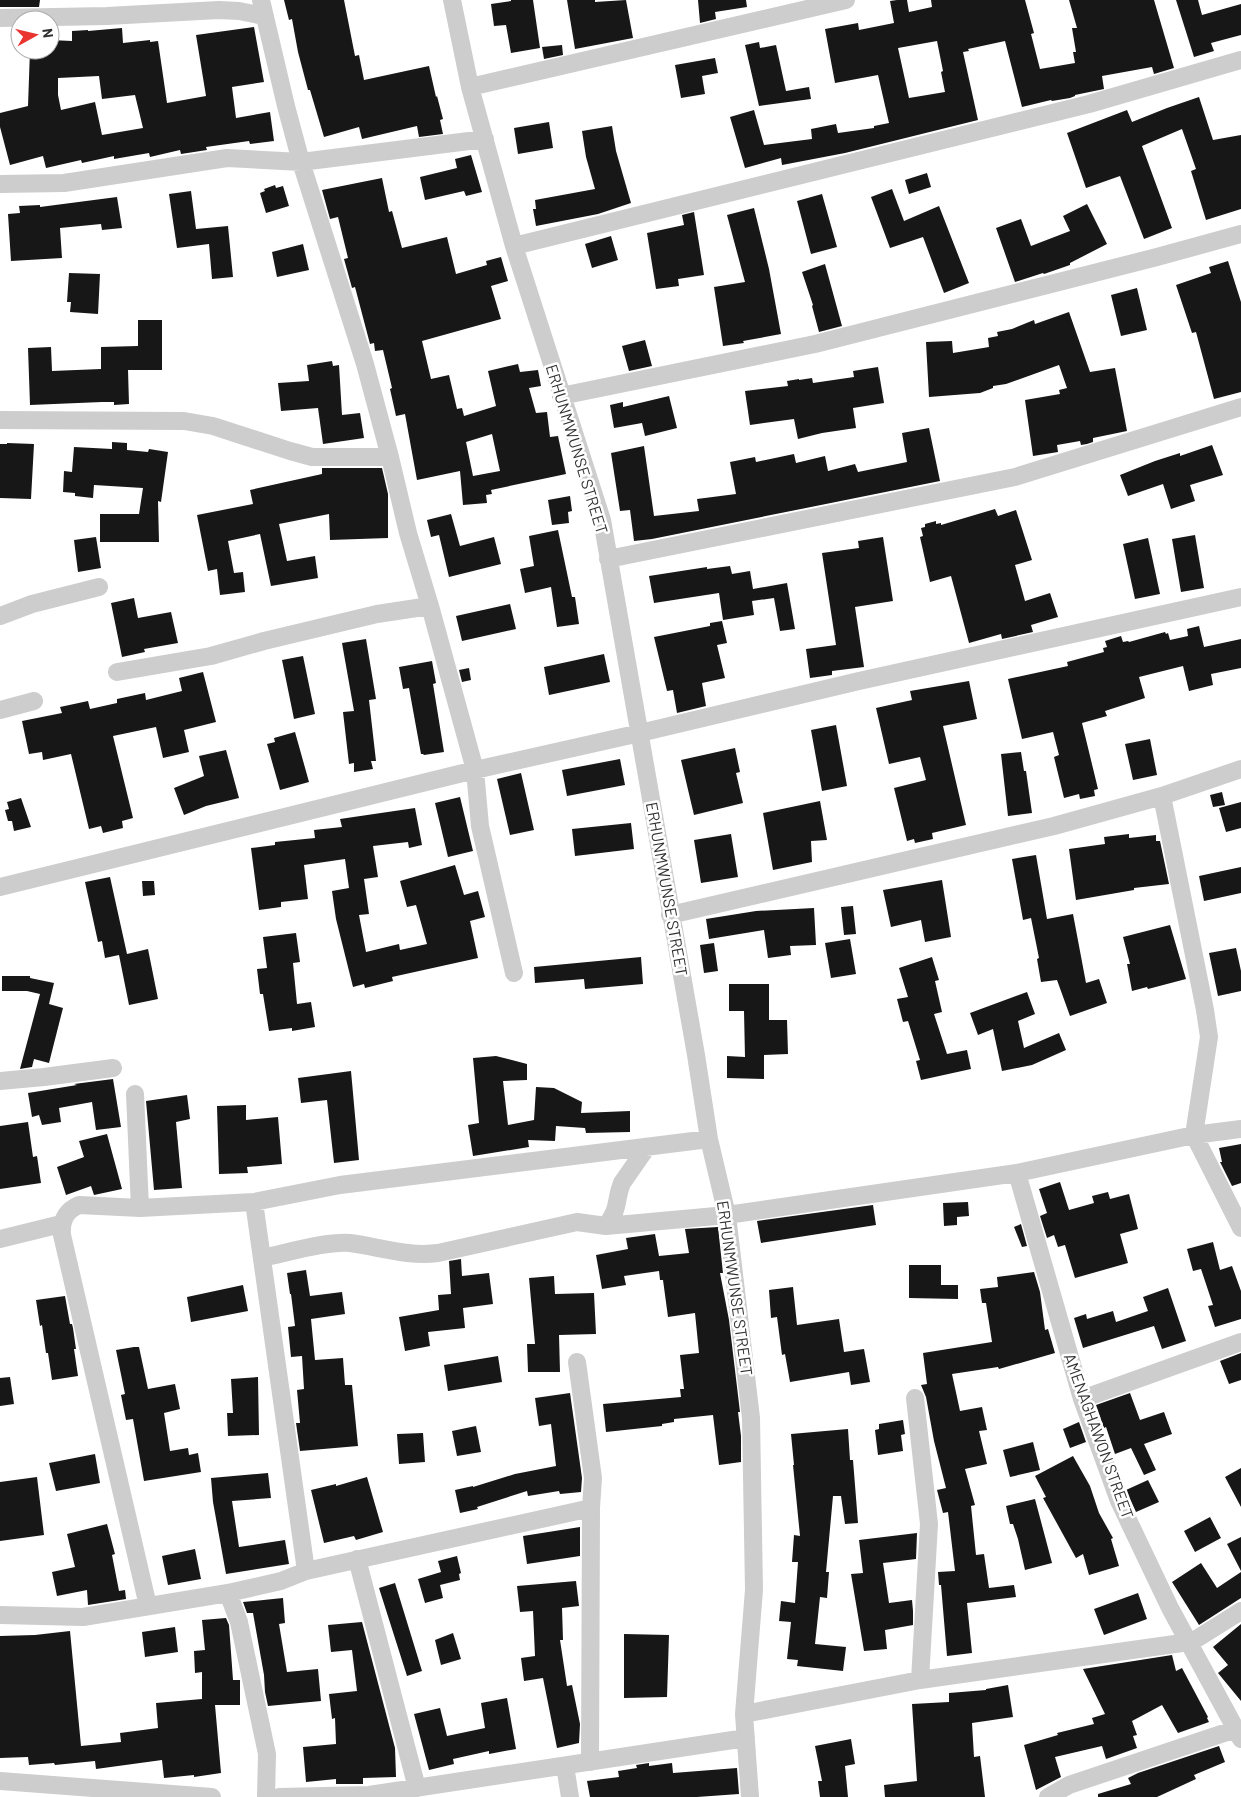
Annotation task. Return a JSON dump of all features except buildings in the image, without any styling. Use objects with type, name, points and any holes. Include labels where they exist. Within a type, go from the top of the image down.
[{"type":"street","name":"ERHUNMWUNSE STREET","points":[[452,0],[470,87],[514,246],[602,520],[709,1139],[727,1215],[752,1418],[754,1590],[744,1714],[750,1797]]},
{"type":"street","points":[[470,87],[846,0]]},
{"type":"street","points":[[0,18],[107,16],[219,10],[238,11],[262,8],[301,162],[365,364],[408,533],[475,770],[480,826],[514,973]]},
{"type":"street","points":[[514,246],[1090,104],[1241,60]]},
{"type":"street","points":[[0,184],[64,183],[227,158],[301,162],[485,139]]},
{"type":"street","points":[[561,396],[815,344],[1157,258],[1241,234]]},
{"type":"street","points":[[608,559],[1015,478],[1241,407]]},
{"type":"street","points":[[0,420],[184,421],[213,426],[312,457],[390,457]]},
{"type":"street","points":[[0,616],[32,604],[99,587]]},
{"type":"street","points":[[0,887],[475,770],[859,681],[1241,597]]},
{"type":"street","points":[[118,672],[211,656],[264,641],[377,614],[430,606]]},
{"type":"street","points":[[0,710],[34,701]]},
{"type":"street","points":[[670,915],[1054,826],[1162,796],[1241,770]]},
{"type":"street","points":[[1162,796],[1209,1037],[1194,1136],[1241,1228]]},
{"type":"street","points":[[0,1081],[113,1068]]},
{"type":"street","points":[[135,1094],[140,1208]]},
{"type":"street","points":[[262,1258],[325,1245],[348,1243],[422,1255],[577,1222],[606,1226],[727,1215],[1017,1173],[1194,1136],[1241,1129]]},
{"type":"street","points":[[148,1606],[64,1244],[61,1224],[65,1215],[72,1208],[79,1205],[140,1208],[254,1202],[340,1185],[709,1139]]},
{"type":"street","points":[[606,1226],[613,1217],[617,1207],[622,1183],[647,1147]]},
{"type":"street","name":"AMENAGHAWON STREET","points":[[1017,1173],[1082,1399],[1119,1502],[1170,1608],[1239,1734]]},
{"type":"street","points":[[254,1202],[306,1571]]},
{"type":"street","points":[[0,1239],[61,1224]]},
{"type":"street","points":[[1082,1399],[1241,1342]]},
{"type":"street","points":[[578,1362],[593,1478],[591,1508],[590,1762]]},
{"type":"street","points":[[915,1398],[929,1524],[920,1680]]},
{"type":"street","points":[[0,1615],[83,1617],[228,1593],[281,1581],[306,1571],[357,1559],[591,1508]]},
{"type":"street","points":[[357,1559],[417,1788]]},
{"type":"street","points":[[228,1593],[239,1622],[267,1754],[266,1797]]},
{"type":"street","points":[[744,1714],[920,1680],[1189,1642],[1241,1611]]},
{"type":"street","points":[[1048,1797],[1069,1785],[1239,1734]]},
{"type":"street","points":[[279,1797],[369,1795],[746,1738]]},
{"type":"street","points":[[565,1766],[570,1797]]},
{"type":"street","points":[[0,1781],[157,1795],[212,1797]]}]
